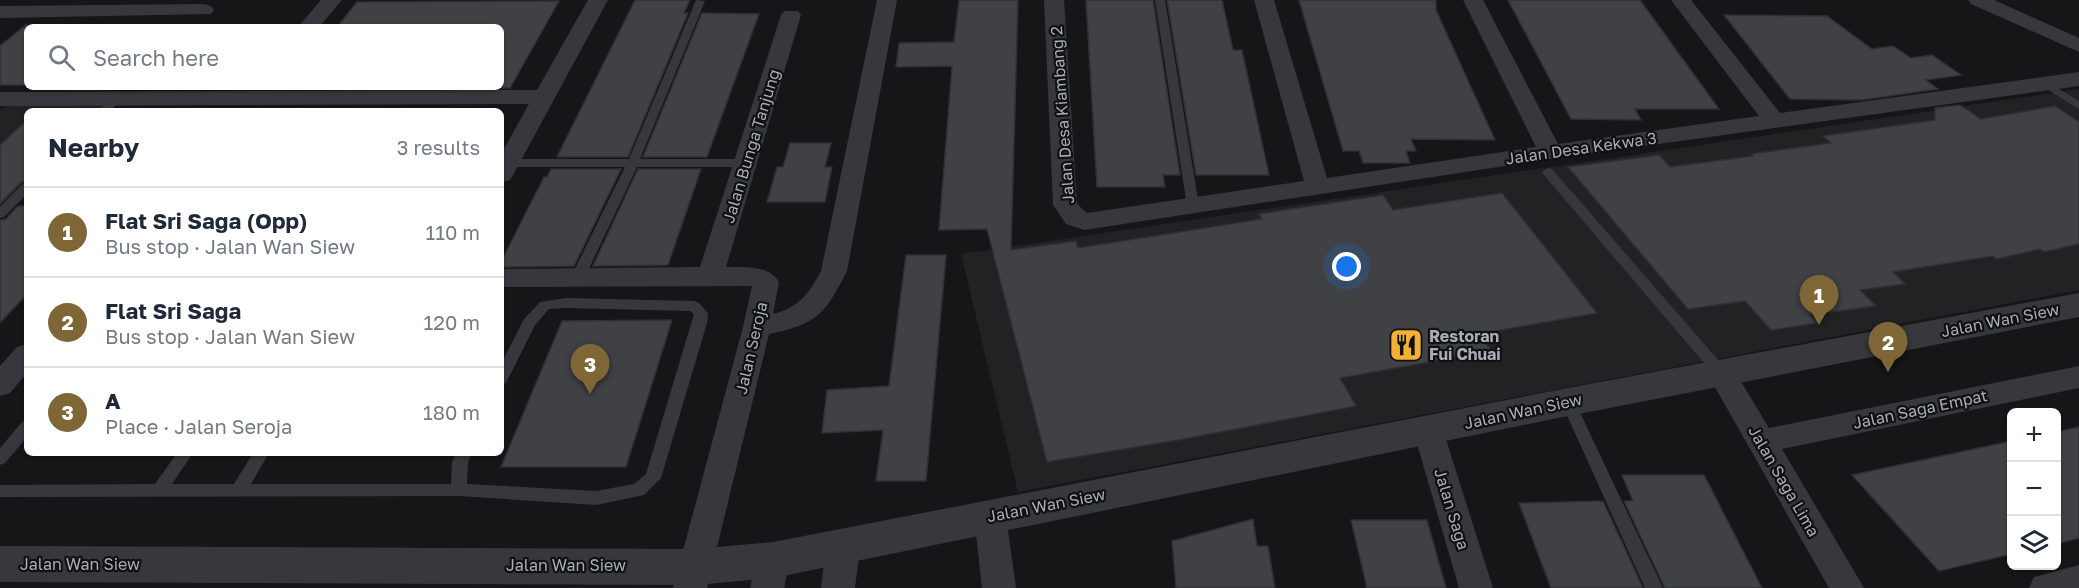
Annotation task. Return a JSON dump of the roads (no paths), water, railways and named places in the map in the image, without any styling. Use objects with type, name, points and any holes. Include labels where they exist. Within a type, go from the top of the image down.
[{"type":"street","points":[[311,24],[332,0]]},
{"type":"street","points":[[504,165],[598,0]]},
{"type":"street","points":[[757,327],[804,316],[821,295],[834,271],[887,0]]},
{"type":"street","name":"Jalan Desa Kiambang 2","points":[[1054,0],[1065,205],[1075,218],[1084,222]]},
{"type":"street","points":[[1264,0],[1317,186]]},
{"type":"street","points":[[1473,0],[1549,162]]},
{"type":"street","points":[[1682,0],[1773,120]]},
{"type":"street","points":[[1978,0],[2079,46]]},
{"type":"street","points":[[0,12],[209,5]]},
{"type":"street","points":[[191,24],[209,5]]},
{"type":"street","name":"Jalan Bunga Tanjung","points":[[710,276],[747,163],[791,15]]},
{"type":"street","name":"Jalan Desa Kekwa 3","points":[[1084,222],[1317,186],[1549,162],[1773,120],[2079,79]]},
{"type":"street","points":[[1,100],[544,97]]},
{"type":"street","name":"Jalan Seroja","points":[[504,278],[752,276],[766,282],[757,327],[693,578]]},
{"type":"street","name":"Jalan Wan Siew","points":[[0,564],[693,578],[770,574],[843,548],[990,516],[1568,402],[2079,305]]},
{"type":"street","points":[[0,385],[24,357]]},
{"type":"street","name":"Jalan Saga Lima","points":[[1720,373],[1847,588]]},
{"type":"street","name":"Jalan Saga Empat","points":[[1761,441],[2079,376]]},
{"type":"street","name":"Jalan Saga","points":[[1428,430],[1476,588]]},
{"type":"street","points":[[990,516],[999,588]]},
{"type":"street","points":[[838,588],[843,548]]},
{"type":"street","points":[[2046,588],[2079,580]]},
{"type":"lane","points":[[1160,0],[1193,206]]},
{"type":"lane","points":[[578,277],[633,163],[700,1]]},
{"type":"lane","points":[[2044,83],[2079,106]]},
{"type":"lane","points":[[1549,162],[1720,373]]},
{"type":"lane","points":[[504,167],[633,163],[747,163]]},
{"type":"lane","points":[[0,214],[24,191]]},
{"type":"lane","points":[[0,491],[459,490],[596,498],[638,490],[653,478],[700,323],[701,313],[694,306],[566,303],[545,305],[529,322],[504,373]]},
{"type":"lane","points":[[1568,402],[1654,588]]},
{"type":"lane","points":[[0,459],[24,430]]},
{"type":"lane","points":[[159,491],[183,456]]},
{"type":"lane","points":[[238,491],[259,456]]},
{"type":"lane","points":[[459,490],[460,462],[463,456]]},
{"type":"place","name":"Flat Sri Saga (Opp)","points":[[1819,325]]},
{"type":"place","name":"Restoran Fui Chuai","points":[[1406,345]]},
{"type":"place","name":"Flat Sri Saga","points":[[1888,372]]},
{"type":"place","name":"A","points":[[590,394]]}]
